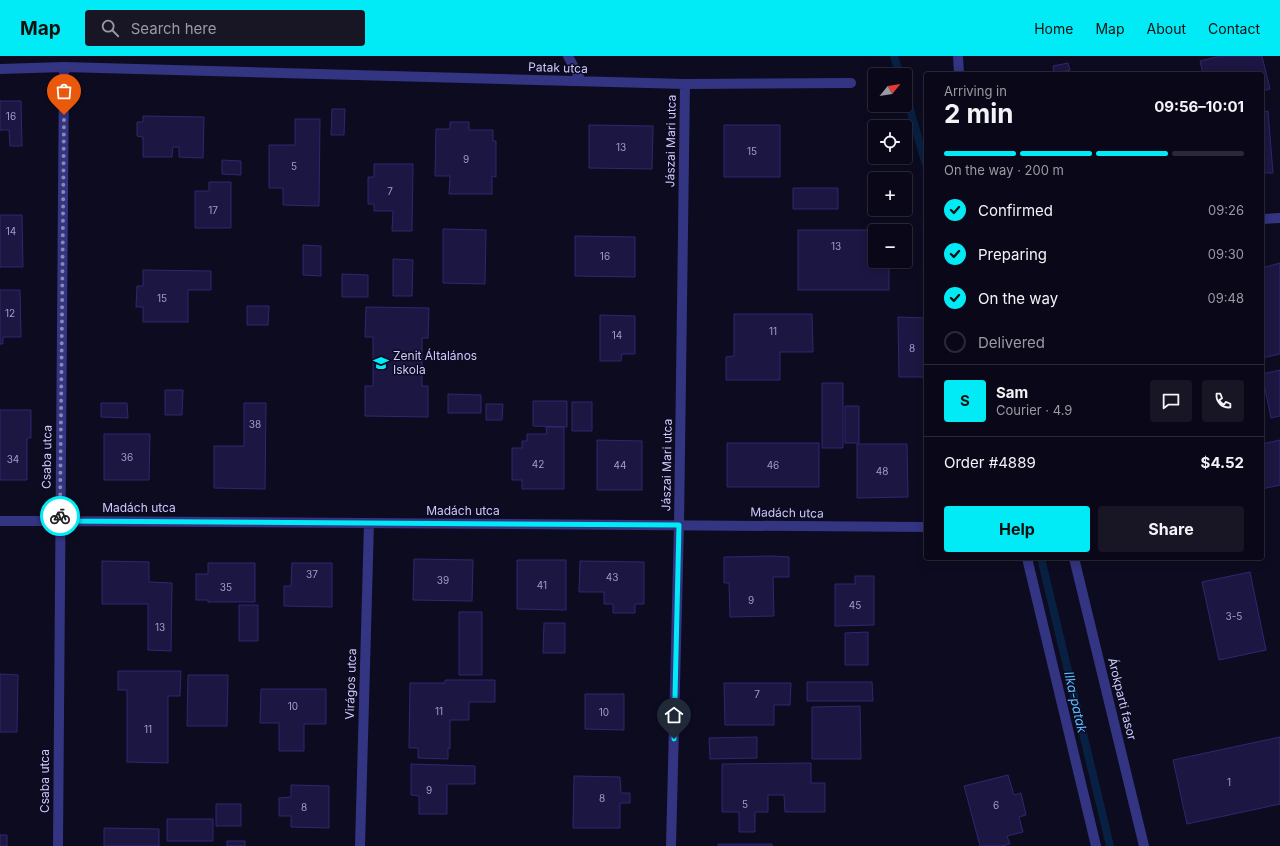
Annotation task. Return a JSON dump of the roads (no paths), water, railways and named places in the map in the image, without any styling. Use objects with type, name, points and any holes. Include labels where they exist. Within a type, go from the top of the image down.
[{"type":"street","points":[[568,56],[581,81]]},
{"type":"street","points":[[958,56],[959,72]]},
{"type":"street","name":"Patak utca","points":[[0,69],[64,67],[684,84],[851,83]]},
{"type":"street","name":"Csaba utca","points":[[58,846],[64,67]]},
{"type":"street","name":"Jászai Mari utca","points":[[671,846],[679,525],[684,84]]},
{"type":"street","points":[[1264,219],[1280,218]]},
{"type":"street","name":"Madách utca","points":[[0,522],[60,521],[924,527]]},
{"type":"street","name":"Virágos utca","points":[[360,846],[369,523]]},
{"type":"street","points":[[1027,560],[1096,846]]},
{"type":"street","name":"Árokparti fasor","points":[[1074,560],[1144,846]]},
{"type":"waterway","name":"Ilka-patak","points":[[894,56],[898,68]]},
{"type":"waterway","name":"Ilka-patak","points":[[911,112],[924,158]]},
{"type":"waterway","name":"Ilka-patak","points":[[1041,560],[1110,846]]},
{"type":"place","name":"Zenit Általános Iskola","points":[[381,363]]}]
